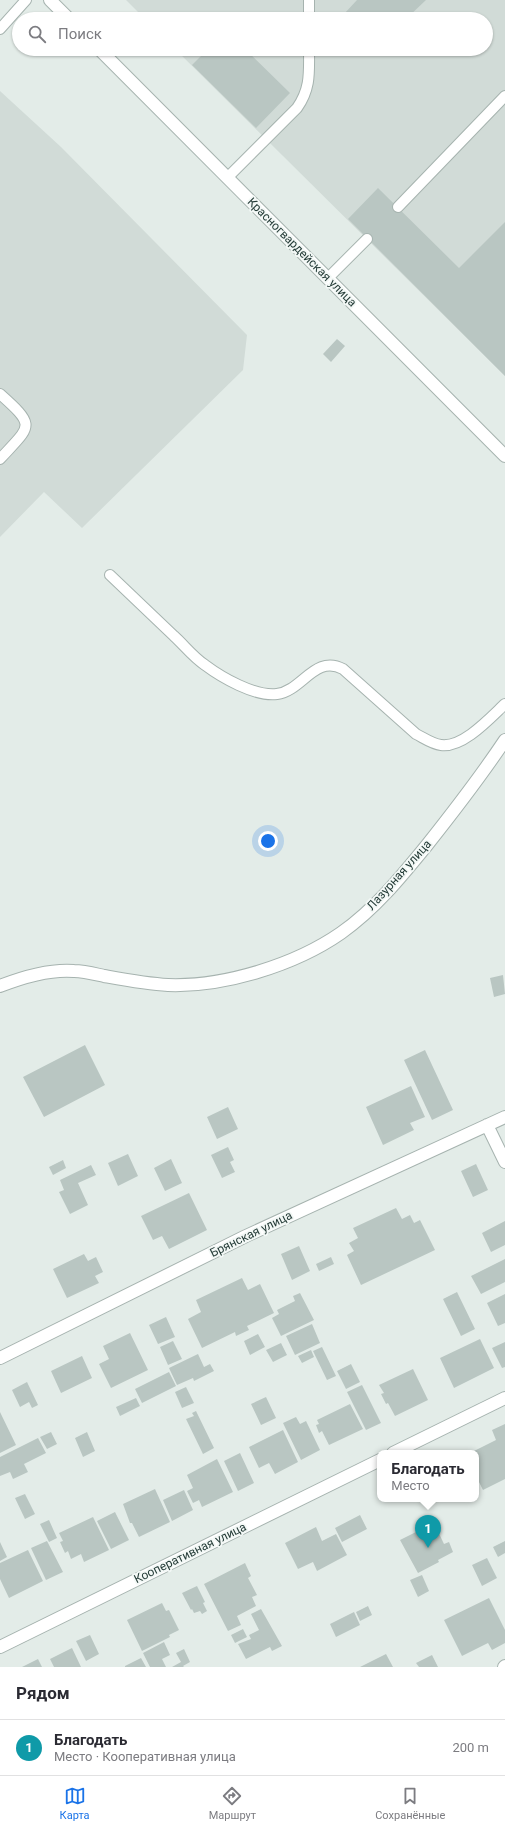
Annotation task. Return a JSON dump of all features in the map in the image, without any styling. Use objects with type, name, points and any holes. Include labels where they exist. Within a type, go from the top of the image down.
[{"type":"street","points":[[50,0],[62,12]]},
{"type":"street","name":"Красногвардейская улица","points":[[106,56],[505,456]]},
{"type":"street","name":"Лазурная улица","points":[[0,986],[48,972],[75,971],[140,983],[191,985],[246,974],[278,964],[310,951],[342,933],[372,908],[393,886],[452,814],[505,740]]},
{"type":"street","name":"Брянская улица","points":[[0,1358],[246,1236],[505,1117]]},
{"type":"street","points":[[487,1126],[505,1162]]},
{"type":"street","points":[[399,1450],[505,1398]]},
{"type":"street","name":"Кооперативная улица","points":[[0,1647],[377,1461]]},
{"type":"lane","points":[[15,12],[26,0]]},
{"type":"lane","points":[[309,0],[309,12]]},
{"type":"lane","points":[[0,29],[12,16]]},
{"type":"lane","points":[[227,178],[297,108],[303,100],[309,84],[309,56]]},
{"type":"lane","points":[[398,208],[505,96]]},
{"type":"lane","points":[[328,278],[367,239]]},
{"type":"lane","points":[[0,394],[22,414],[26,420],[26,428],[22,436],[0,459]]},
{"type":"lane","points":[[110,575],[203,664],[221,676],[265,694],[278,694],[291,688],[324,666],[334,665],[343,669],[416,734],[428,741],[441,745],[452,745],[462,740],[505,704]]},
{"type":"shaded area","points":[[126,0],[505,0],[505,376],[182,56],[493,56],[493,12],[138,12]]},
{"type":"shaded area","points":[[0,91],[61,147],[247,335],[243,370],[82,528],[44,492],[0,537]]},
{"type":"building","points":[[357,0],[426,0],[413,12],[346,12]]},
{"type":"building","points":[[201,56],[252,56],[290,93],[256,128],[192,65]]},
{"type":"building","points":[[378,188],[459,268],[505,222],[505,376],[348,219]]},
{"type":"building","points":[[337,339],[345,346],[331,362],[323,354]]},
{"type":"building","points":[[503,975],[505,994],[494,997],[490,978]]},
{"type":"building","points":[[85,1045],[105,1085],[44,1117],[23,1077]]},
{"type":"building","points":[[425,1050],[453,1110],[432,1120],[404,1060]]},
{"type":"building","points":[[411,1086],[425,1117],[410,1123],[414,1130],[383,1145],[366,1107]]},
{"type":"building","points":[[228,1107],[238,1129],[217,1139],[207,1117]]},
{"type":"building","points":[[228,1147],[234,1160],[230,1162],[235,1172],[222,1178],[211,1155]]},
{"type":"building","points":[[128,1154],[138,1176],[118,1186],[108,1163]]},
{"type":"building","points":[[171,1159],[182,1183],[165,1191],[154,1168]]},
{"type":"building","points":[[63,1160],[66,1168],[53,1175],[49,1167]]},
{"type":"building","points":[[476,1164],[488,1190],[473,1197],[461,1171]]},
{"type":"building","points":[[91,1165],[96,1175],[78,1183],[88,1205],[70,1214],[59,1192],[64,1190],[60,1180]]},
{"type":"building","points":[[189,1193],[207,1230],[169,1249],[162,1236],[153,1240],[141,1216]]},
{"type":"building","points":[[396,1208],[402,1219],[410,1215],[414,1223],[420,1220],[435,1250],[361,1285],[347,1255],[354,1251],[349,1243],[358,1238],[353,1228]]},
{"type":"building","points":[[505,1221],[505,1245],[491,1252],[482,1233]]},
{"type":"building","points":[[299,1246],[310,1271],[292,1280],[281,1254]]},
{"type":"building","points":[[84,1254],[88,1261],[96,1257],[103,1272],[95,1276],[99,1283],[67,1298],[53,1269]]},
{"type":"building","points":[[331,1257],[334,1264],[319,1271],[316,1264]]},
{"type":"building","points":[[505,1259],[505,1282],[481,1294],[471,1276]]},
{"type":"building","points":[[242,1278],[248,1290],[260,1284],[274,1313],[247,1326],[249,1330],[236,1336],[235,1332],[202,1348],[188,1319],[201,1312],[196,1300]]},
{"type":"building","points":[[457,1292],[475,1329],[461,1336],[443,1299]]},
{"type":"building","points":[[300,1293],[314,1320],[281,1336],[272,1318],[279,1314],[277,1310],[295,1301],[293,1296]]},
{"type":"building","points":[[505,1294],[505,1323],[498,1326],[487,1303]]},
{"type":"building","points":[[166,1317],[175,1337],[158,1344],[149,1325]]},
{"type":"building","points":[[312,1324],[320,1343],[295,1355],[286,1336]]},
{"type":"building","points":[[130,1333],[148,1370],[111,1388],[99,1364],[109,1359],[103,1346]]},
{"type":"building","points":[[258,1334],[265,1347],[250,1355],[244,1341]]},
{"type":"building","points":[[480,1339],[494,1368],[454,1388],[440,1358]]},
{"type":"building","points":[[173,1341],[182,1359],[168,1365],[160,1347]]},
{"type":"building","points":[[505,1342],[505,1367],[502,1368],[492,1348]]},
{"type":"building","points":[[281,1343],[287,1355],[273,1362],[266,1350]]},
{"type":"building","points":[[322,1347],[336,1376],[327,1380],[313,1351]]},
{"type":"building","points":[[311,1350],[314,1357],[302,1363],[298,1356]]},
{"type":"building","points":[[198,1354],[204,1367],[210,1364],[214,1371],[194,1381],[193,1378],[177,1385],[169,1368]]},
{"type":"building","points":[[82,1356],[92,1378],[61,1393],[51,1371]]},
{"type":"building","points":[[351,1364],[360,1382],[346,1389],[337,1371]]},
{"type":"building","points":[[413,1369],[428,1400],[395,1416],[388,1403],[386,1404],[381,1394],[384,1393],[379,1385]]},
{"type":"building","points":[[169,1372],[176,1386],[142,1403],[135,1389]]},
{"type":"building","points":[[27,1382],[38,1405],[32,1408],[29,1402],[20,1407],[12,1390]]},
{"type":"building","points":[[362,1385],[381,1423],[366,1430],[347,1392]]},
{"type":"building","points":[[186,1387],[194,1403],[182,1408],[175,1392]]},
{"type":"building","points":[[266,1397],[276,1418],[261,1425],[251,1404]]},
{"type":"building","points":[[136,1398],[140,1406],[120,1416],[116,1407]]},
{"type":"building","points":[[350,1404],[363,1429],[329,1445],[322,1431],[319,1433],[316,1425],[319,1424],[317,1420]]},
{"type":"building","points":[[196,1411],[214,1448],[203,1454],[186,1419],[194,1416],[192,1413]]},
{"type":"building","points":[[0,1412],[16,1445],[0,1453]]},
{"type":"building","points":[[296,1417],[300,1424],[306,1421],[320,1450],[301,1460],[283,1423]]},
{"type":"building","points":[[505,1424],[505,1479],[483,1490],[479,1482],[479,1450],[476,1450],[496,1440],[492,1430]]},
{"type":"building","points":[[283,1430],[298,1462],[275,1474],[269,1463],[259,1468],[249,1447]]},
{"type":"building","points":[[51,1432],[57,1444],[47,1449],[40,1437]]},
{"type":"building","points":[[87,1432],[95,1451],[83,1457],[75,1438]]},
{"type":"building","points":[[38,1438],[46,1453],[24,1464],[28,1472],[13,1479],[10,1472],[0,1476],[0,1457]]},
{"type":"building","points":[[240,1453],[254,1483],[238,1491],[224,1461]]},
{"type":"building","points":[[217,1459],[233,1492],[202,1507],[199,1500],[193,1503],[187,1491],[193,1488],[187,1475]]},
{"type":"building","points":[[155,1489],[170,1522],[139,1537],[132,1523],[130,1523],[123,1504]]},
{"type":"building","points":[[184,1490],[193,1510],[172,1521],[163,1500]]},
{"type":"building","points":[[25,1494],[35,1514],[25,1519],[15,1498]]},
{"type":"building","points":[[115,1512],[129,1540],[111,1549],[97,1521]]},
{"type":"building","points":[[360,1515],[367,1529],[342,1542],[335,1528]]},
{"type":"building","points":[[93,1517],[109,1550],[84,1562],[81,1554],[71,1559],[68,1551],[65,1553],[60,1542],[63,1541],[59,1533]]},
{"type":"building","points":[[49,1520],[57,1538],[49,1542],[40,1524]]},
{"type":"building","points":[[434,1523],[444,1544],[449,1542],[453,1552],[438,1560],[439,1562],[418,1573],[400,1540]]},
{"type":"building","points":[[316,1527],[322,1541],[336,1534],[347,1555],[317,1571],[313,1562],[298,1569],[285,1543]]},
{"type":"building","points":[[47,1541],[63,1572],[46,1580],[31,1548]]},
{"type":"building","points":[[505,1541],[505,1553],[498,1557],[493,1547]]},
{"type":"building","points":[[0,1542],[7,1557],[0,1561]]},
{"type":"building","points":[[28,1550],[43,1581],[9,1598],[0,1579],[0,1563]]},
{"type":"building","points":[[487,1558],[497,1578],[482,1586],[472,1565]]},
{"type":"building","points":[[245,1563],[251,1576],[248,1578],[257,1595],[252,1597],[256,1606],[237,1616],[241,1625],[228,1631],[204,1584]]},
{"type":"building","points":[[422,1575],[429,1591],[418,1597],[410,1580]]},
{"type":"building","points":[[197,1586],[205,1602],[203,1603],[207,1611],[202,1614],[200,1611],[194,1613],[192,1609],[191,1610],[182,1593]]},
{"type":"building","points":[[489,1598],[505,1630],[505,1643],[492,1650],[488,1643],[462,1656],[444,1620]]},
{"type":"building","points":[[162,1603],[166,1611],[169,1610],[179,1630],[169,1635],[170,1637],[142,1651],[127,1620]]},
{"type":"building","points":[[368,1606],[372,1615],[360,1621],[356,1612]]},
{"type":"building","points":[[261,1609],[282,1646],[272,1651],[270,1647],[246,1659],[238,1644],[251,1639],[249,1635],[259,1630],[251,1614]]},
{"type":"building","points":[[354,1612],[360,1625],[336,1637],[330,1624]]},
{"type":"building","points":[[243,1629],[247,1637],[235,1643],[231,1635]]},
{"type":"building","points":[[90,1635],[99,1654],[86,1661],[76,1641]]},
{"type":"building","points":[[164,1642],[170,1655],[162,1659],[166,1667],[150,1667],[143,1653]]},
{"type":"building","points":[[72,1648],[81,1667],[54,1667],[50,1659]]},
{"type":"building","points":[[184,1649],[190,1662],[183,1666],[184,1667],[172,1667],[181,1662],[176,1653]]},
{"type":"building","points":[[386,1654],[393,1667],[360,1667]]},
{"type":"building","points":[[432,1655],[438,1667],[419,1667],[416,1663]]},
{"type":"building","points":[[141,1658],[146,1667],[125,1667],[125,1666]]},
{"type":"building","points":[[38,1659],[42,1667],[22,1667]]},
{"type":"place","name":"Благодать","points":[[428,1548]]}]
